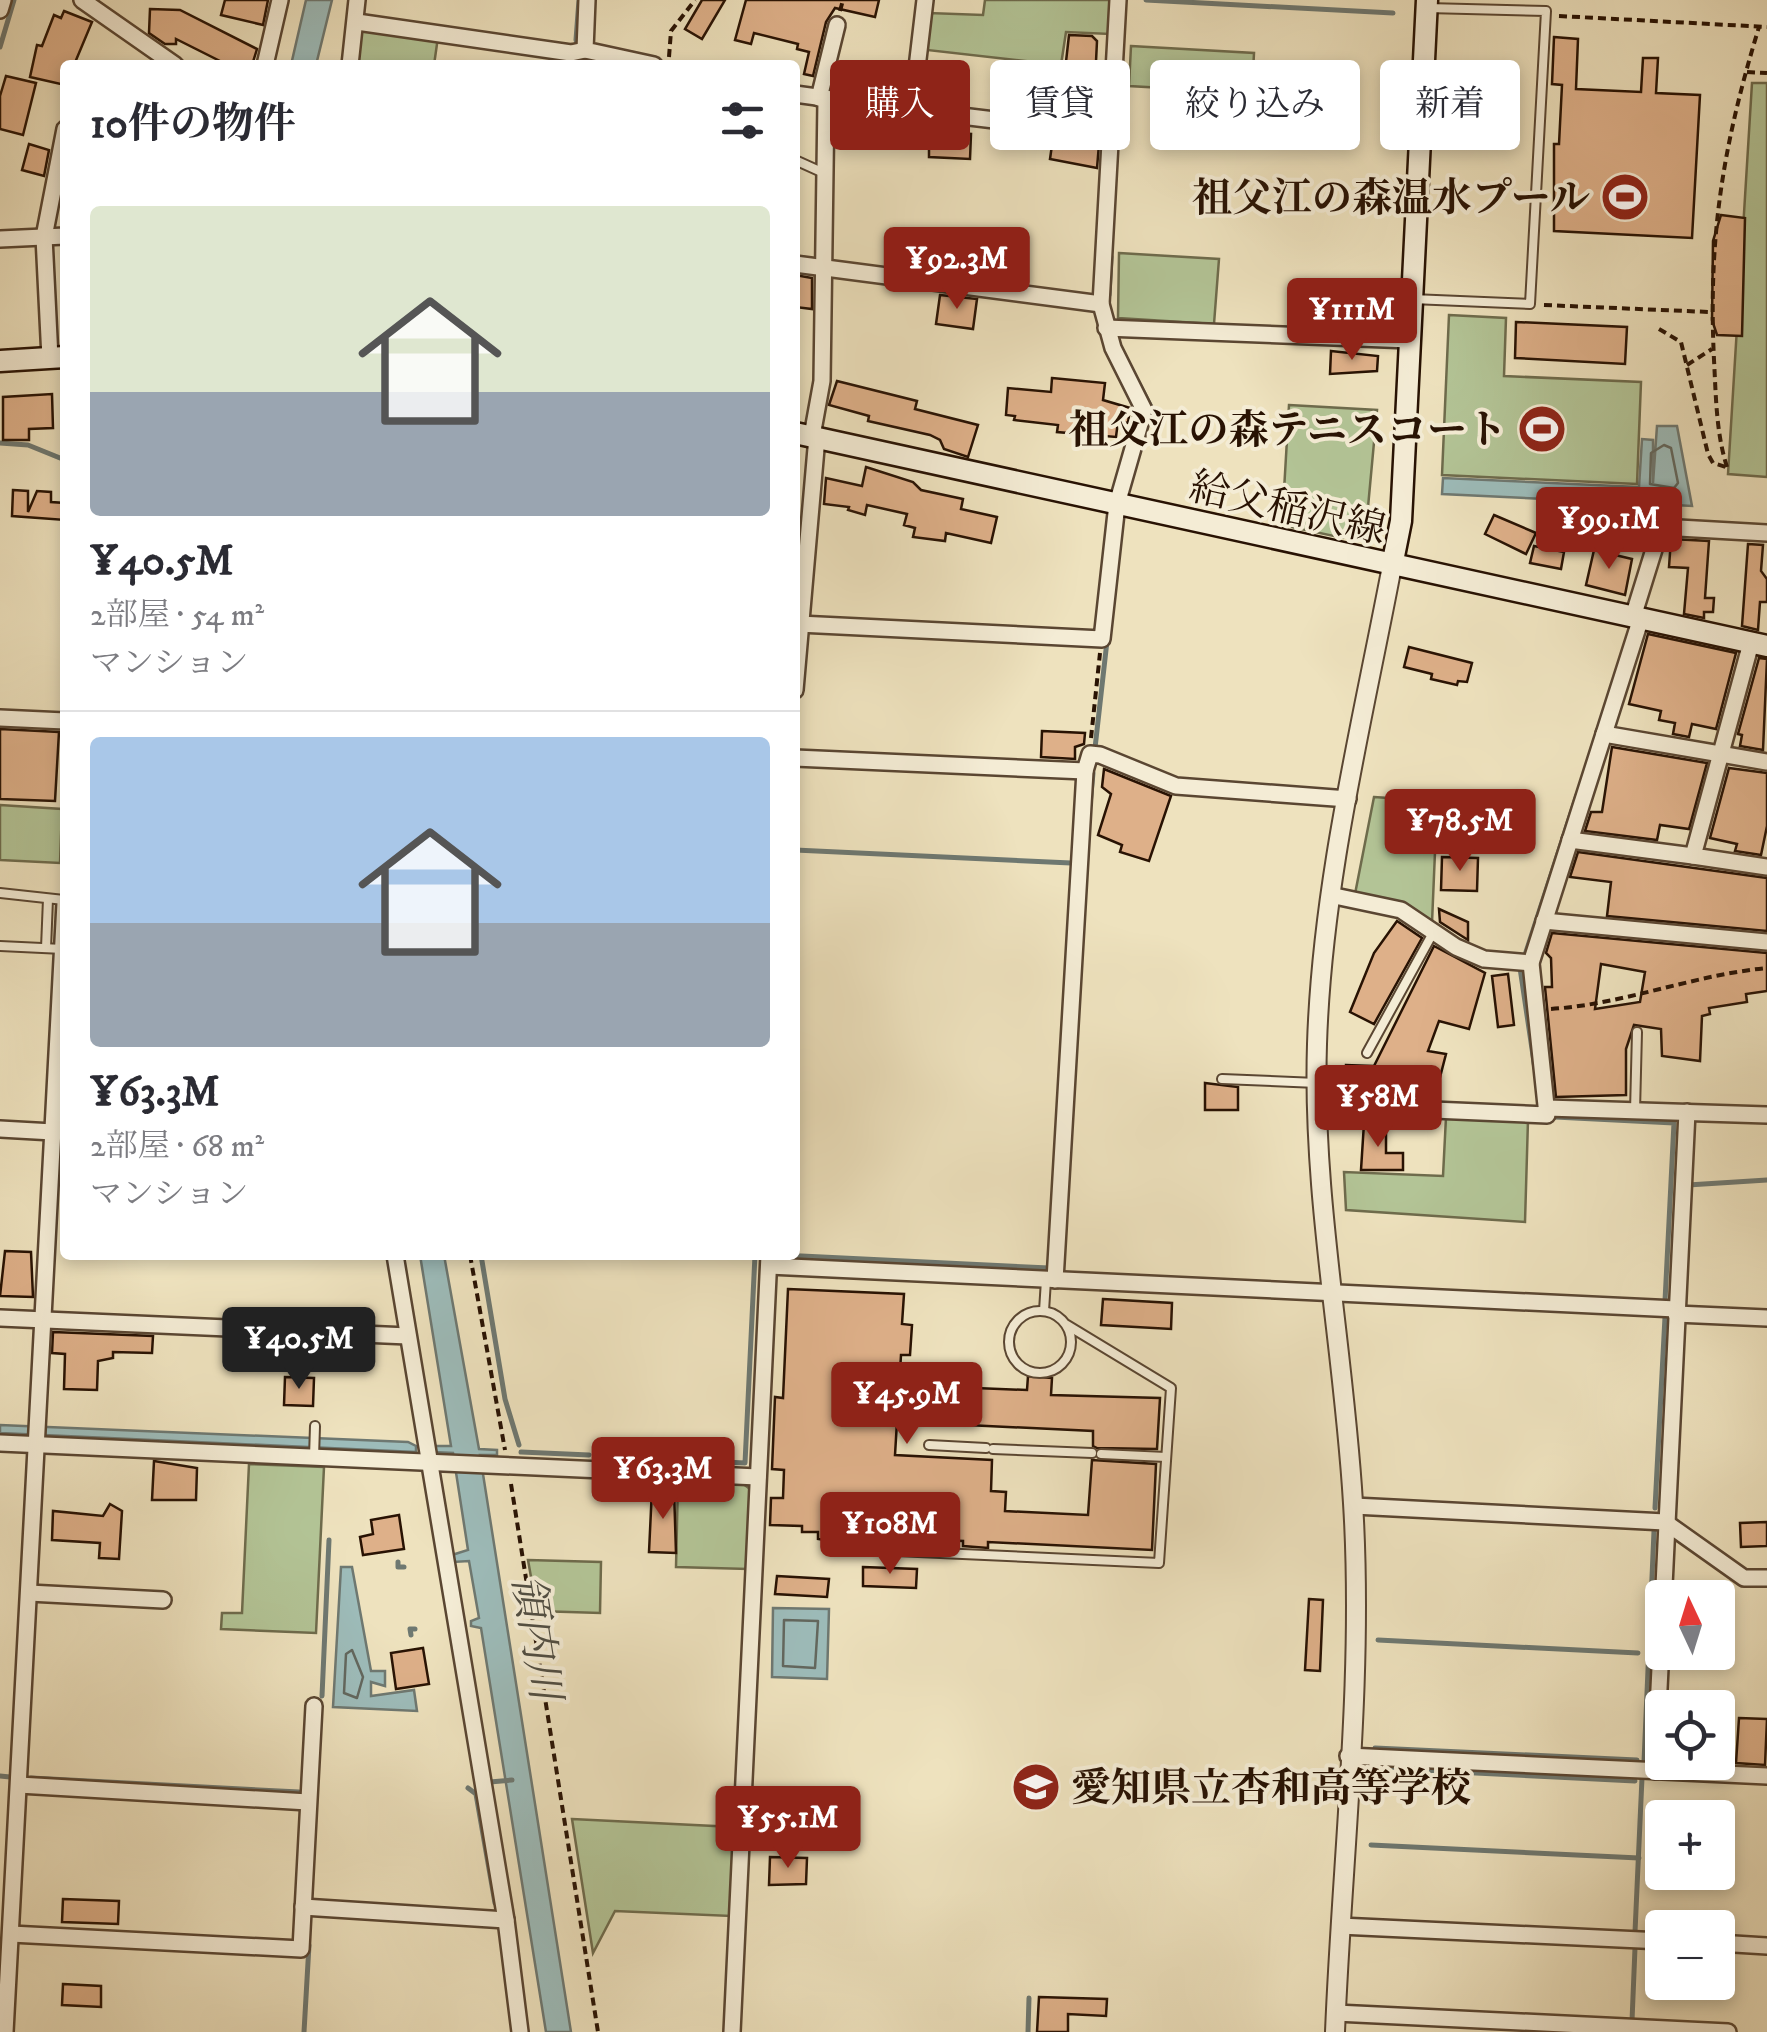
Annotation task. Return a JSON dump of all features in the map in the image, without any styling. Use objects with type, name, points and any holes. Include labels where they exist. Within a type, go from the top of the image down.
[{"type":"main road","points":[[1392,566],[1401,522],[1427,4]]},
{"type":"main road","points":[[0,361],[58,358]]},
{"type":"main road","name":"給父稲沢線","points":[[808,435],[1759,644]]},
{"type":"street","points":[[0,10],[3,0]]},
{"type":"street","points":[[82,0],[153,60]]},
{"type":"street","points":[[266,60],[280,0]]},
{"type":"street","points":[[351,60],[358,0]]},
{"type":"street","points":[[575,56],[587,0]]},
{"type":"street","points":[[918,60],[926,0]]},
{"type":"street","points":[[1114,60],[1118,0]]},
{"type":"street","points":[[357,22],[610,60]]},
{"type":"street","points":[[837,25],[822,99],[826,268],[822,381],[808,435],[800,624],[1102,639],[1117,504],[1144,410],[1106,328],[1101,304],[1109,150]]},
{"type":"street","points":[[800,95],[830,100]]},
{"type":"street","points":[[58,358],[44,237],[60,155]]},
{"type":"street","points":[[0,239],[60,236]]},
{"type":"street","points":[[800,265],[1101,304]]},
{"type":"street","points":[[1106,328],[1410,340]]},
{"type":"street","points":[[1317,1105],[1547,1115],[1530,963],[1604,734],[1661,526],[1767,533]]},
{"type":"street","points":[[1392,566],[1330,895],[1317,1083],[1320,1185],[1354,1506],[1356,1607],[1335,2023],[1728,2032]]},
{"type":"street","points":[[1693,856],[1720,754],[1759,644]]},
{"type":"street","points":[[0,718],[60,721]]},
{"type":"street","points":[[1604,734],[1767,762]]},
{"type":"street","points":[[1051,1279],[1085,771],[1090,754],[1176,786],[1348,799]]},
{"type":"street","points":[[800,758],[1085,771]]},
{"type":"street","points":[[1570,840],[1767,866]]},
{"type":"street","points":[[1330,895],[1401,910],[1484,958],[1530,963]]},
{"type":"street","points":[[1544,921],[1767,942]]},
{"type":"street","points":[[5,2032],[60,1004]]},
{"type":"street","points":[[1546,1108],[1767,1115]]},
{"type":"street","points":[[1658,1690],[1686,1112]]},
{"type":"street","points":[[0,1129],[53,1132]]},
{"type":"street","points":[[397,1260],[506,1920],[520,2032]]},
{"type":"street","points":[[732,2032],[769,1260],[1767,1318]]},
{"type":"street","points":[[0,1318],[408,1336]]},
{"type":"street","points":[[0,1442],[758,1477]]},
{"type":"street","points":[[1354,1506],[1665,1522],[1744,1578],[1767,1578]]},
{"type":"street","points":[[29,1594],[163,1600]]},
{"type":"street","points":[[10,1934],[301,1949],[314,1706]]},
{"type":"street","points":[[1348,1756],[1645,1771]]},
{"type":"street","points":[[1735,1775],[1767,1776]]},
{"type":"street","points":[[18,1785],[308,1802]]},
{"type":"street","points":[[303,1907],[506,1920]]},
{"type":"street","points":[[1340,1926],[1645,1940]]},
{"type":"street","points":[[1735,1945],[1767,1946]]},
{"type":"lane","points":[[1412,299],[1530,304],[1546,11],[1427,4]]},
{"type":"lane","points":[[800,162],[826,174]]},
{"type":"lane","points":[[0,893],[60,900],[46,948]]},
{"type":"lane","points":[[1368,1053],[1434,932]]},
{"type":"lane","points":[[0,946],[60,949]]},
{"type":"lane","points":[[1635,1111],[1637,1032]]},
{"type":"lane","points":[[1222,1079],[1317,1083]]},
{"type":"lane","points":[[1044,1311],[1051,1279]]},
{"type":"lane","points":[[851,1549],[1159,1563],[1170,1388],[1066,1324],[1044,1311],[1026,1314],[1013,1326],[1010,1351],[1020,1366],[1045,1373],[1061,1366],[1071,1350],[1066,1324]]},
{"type":"lane","points":[[314,1454],[316,1426]]},
{"type":"lane","points":[[929,1445],[1166,1457]]},
{"type":"path","points":[[669,60],[671,31],[695,0]]},
{"type":"path","points":[[1546,11],[1552,16],[1767,27]]},
{"type":"path","points":[[1659,329],[1680,342],[1708,454],[1713,463],[1728,467],[1720,434],[1709,312],[1712,240],[1726,152],[1759,27]]},
{"type":"path","points":[[1745,72],[1767,73]]},
{"type":"path","points":[[1530,304],[1709,312]]},
{"type":"path","points":[[1687,366],[1713,348]]},
{"type":"path","points":[[1090,754],[1102,639]]},
{"type":"path","points":[[1536,1010],[1597,1006],[1703,978],[1767,968]]},
{"type":"path","points":[[471,1260],[598,2032]]},
{"type":"green space","points":[[985,0],[1111,0],[1110,34],[1066,32],[1062,60],[1016,60],[927,50],[929,13],[983,15]]},
{"type":"green space","points":[[369,27],[438,37],[435,60],[356,60],[361,30]]},
{"type":"green space","points":[[1131,46],[1254,53],[1254,60],[1150,60],[1150,87],[1130,86]]},
{"type":"green space","points":[[1752,83],[1767,83],[1767,477],[1728,474]]},
{"type":"green space","points":[[1119,253],[1219,259],[1214,324],[1118,318]]},
{"type":"green space","name":"祖父江の森テニスコート","points":[[1449,315],[1506,318],[1504,376],[1641,382],[1637,484],[1442,475]]},
{"type":"green space","points":[[1289,405],[1377,410],[1367,518],[1343,538],[1282,525]]},
{"type":"green space","points":[[1374,797],[1462,803],[1452,852],[1435,852],[1432,923],[1355,894]]},
{"type":"green space","points":[[0,805],[60,809],[60,863],[0,860]]},
{"type":"green space","points":[[1446,1117],[1528,1120],[1525,1222],[1346,1210],[1344,1172],[1443,1176]]},
{"type":"green space","points":[[249,1464],[324,1467],[316,1633],[221,1629],[222,1613],[242,1613]]},
{"type":"green space","points":[[678,1481],[742,1483],[750,1489],[748,1569],[676,1567]]},
{"type":"green space","points":[[528,1560],[601,1562],[600,1613],[537,1611]]},
{"type":"green space","points":[[572,1819],[734,1827],[731,1916],[615,1911],[593,1953]]},
{"type":"water","points":[[306,0],[332,0],[317,60],[292,60]]},
{"type":"water","points":[[1657,426],[1677,426],[1692,506],[1675,505],[1675,498],[1652,497],[1651,504],[1442,494],[1443,478],[1639,487],[1642,439],[1653,440],[1653,483]]},
{"type":"water","points":[[421,1260],[445,1260],[479,1449],[497,1450],[497,1455],[480,1455],[571,2032],[546,2032],[481,1628],[471,1626],[471,1621],[479,1618],[469,1561],[453,1562],[452,1555],[468,1550],[453,1453],[433,1452],[434,1446],[451,1446]]},
{"type":"water","points":[[0,1425],[408,1442],[416,1446],[416,1452],[0,1433]]},
{"type":"water","points":[[341,1567],[352,1567],[371,1671],[385,1671],[385,1686],[371,1682],[371,1696],[414,1690],[417,1711],[333,1707]]},
{"type":"water","points":[[773,1608],[829,1609],[827,1679],[772,1677]]},
{"type":"building","points":[[225,0],[268,0],[263,25],[221,15]]},
{"type":"building","points":[[702,0],[725,0],[702,39],[685,29]]},
{"type":"building","points":[[746,0],[879,0],[875,17],[835,8],[826,22],[813,76],[804,74],[809,52],[797,49],[798,44],[754,33],[751,44],[735,40]]},
{"type":"building","points":[[150,9],[180,10],[257,49],[254,60],[218,60],[176,39],[176,44],[165,44],[149,33]]},
{"type":"building","points":[[64,11],[92,22],[76,60],[60,60],[60,84],[30,77],[37,45],[42,46],[54,15],[61,18]]},
{"type":"building","points":[[1069,35],[1092,36],[1097,41],[1096,60],[1066,60]]},
{"type":"building","name":"祖父江の森温水プール","points":[[1554,37],[1578,39],[1576,89],[1641,92],[1643,58],[1658,58],[1656,93],[1700,95],[1692,238],[1554,231],[1554,144],[1559,144],[1562,85],[1552,84]]},
{"type":"building","points":[[6,76],[36,83],[23,135],[0,129],[0,96]]},
{"type":"building","points":[[971,134],[970,159],[929,157],[929,150],[970,150]]},
{"type":"building","points":[[29,144],[49,150],[44,176],[22,170]]},
{"type":"building","points":[[1051,150],[1098,150],[1097,168],[1050,159]]},
{"type":"building","points":[[1721,215],[1745,218],[1742,336],[1717,335],[1712,320],[1713,241]]},
{"type":"building","points":[[800,276],[812,278],[812,309],[800,308]]},
{"type":"building","points":[[940,295],[977,299],[973,329],[936,324]]},
{"type":"building","points":[[1516,322],[1627,327],[1625,364],[1515,358]]},
{"type":"building","points":[[1331,351],[1378,356],[1377,371],[1330,374]]},
{"type":"building","points":[[1052,378],[1105,383],[1103,400],[1130,408],[1128,423],[1118,421],[1116,437],[1057,432],[1058,425],[1014,420],[1015,416],[1006,415],[1008,388],[1051,392]]},
{"type":"building","points":[[837,381],[917,401],[915,409],[978,425],[968,457],[944,449],[940,440],[930,435],[868,421],[869,416],[829,405]]},
{"type":"building","points":[[52,394],[53,428],[29,429],[29,440],[3,440],[3,397]]},
{"type":"building","points":[[866,467],[913,482],[921,490],[963,499],[961,509],[997,517],[991,543],[946,533],[945,541],[913,537],[915,528],[904,525],[907,514],[867,505],[865,515],[848,510],[849,507],[824,504],[826,478],[862,486]]},
{"type":"building","points":[[13,490],[28,491],[28,512],[37,491],[51,492],[51,502],[60,503],[60,520],[12,516]]},
{"type":"building","points":[[1494,515],[1536,533],[1526,554],[1485,534]]},
{"type":"building","points":[[1671,539],[1709,541],[1705,598],[1714,598],[1713,612],[1704,612],[1704,618],[1684,614],[1688,568],[1669,567]]},
{"type":"building","points":[[1748,544],[1763,545],[1761,571],[1767,579],[1767,602],[1760,602],[1758,630],[1742,626]]},
{"type":"building","points":[[1534,546],[1564,552],[1561,569],[1530,563]]},
{"type":"building","points":[[1594,550],[1632,559],[1625,595],[1586,585]]},
{"type":"building","points":[[1648,634],[1736,653],[1716,729],[1692,724],[1689,737],[1673,734],[1675,723],[1659,720],[1661,711],[1629,704]]},
{"type":"building","points":[[1409,647],[1472,663],[1467,682],[1458,681],[1457,685],[1431,679],[1432,674],[1404,667]]},
{"type":"building","points":[[1759,658],[1767,659],[1763,750],[1740,746],[1742,735],[1738,734]]},
{"type":"building","points":[[0,729],[59,732],[55,801],[0,799]]},
{"type":"building","points":[[1042,731],[1085,733],[1084,744],[1075,747],[1075,759],[1041,757]]},
{"type":"building","points":[[1612,747],[1707,763],[1689,829],[1660,825],[1657,840],[1585,831],[1591,812],[1602,812]]},
{"type":"building","points":[[1729,768],[1767,773],[1767,826],[1761,855],[1735,851],[1737,844],[1710,838]]},
{"type":"building","points":[[1104,769],[1171,796],[1149,861],[1120,852],[1122,845],[1098,835],[1111,794],[1102,787]]},
{"type":"building","points":[[1578,852],[1767,878],[1767,931],[1607,916],[1611,882],[1570,877]]},
{"type":"building","points":[[1442,857],[1478,858],[1477,891],[1441,890]]},
{"type":"building","points":[[1439,909],[1468,922],[1468,940],[1440,922]]},
{"type":"building","points":[[1397,921],[1422,938],[1374,1024],[1350,1012],[1374,953]]},
{"type":"building","points":[[1552,933],[1767,953],[1767,991],[1746,994],[1747,1002],[1709,1008],[1710,1014],[1702,1016],[1700,1061],[1662,1056],[1661,1029],[1634,1025],[1626,1049],[1626,1095],[1556,1097],[1545,987],[1552,987],[1551,958],[1546,953]],"holes":[[[1601,964],[1645,972],[1640,1002],[1595,1009]]]},
{"type":"building","points":[[1434,946],[1485,973],[1469,1029],[1439,1021],[1428,1051],[1446,1054],[1439,1081],[1431,1080],[1431,1099],[1345,1090],[1346,1065],[1374,1066]]},
{"type":"building","points":[[1508,974],[1514,1025],[1498,1027],[1492,976]]},
{"type":"building","points":[[1205,1083],[1238,1087],[1238,1110],[1205,1110]]},
{"type":"building","points":[[1364,1123],[1386,1123],[1386,1153],[1403,1153],[1403,1170],[1361,1170]]},
{"type":"building","points":[[5,1251],[31,1252],[33,1297],[0,1296]]},
{"type":"building","points":[[788,1289],[904,1294],[902,1324],[912,1325],[910,1355],[901,1355],[895,1455],[992,1460],[991,1491],[1006,1492],[1005,1511],[1088,1515],[1092,1460],[1156,1464],[1152,1550],[988,1542],[988,1548],[963,1546],[963,1541],[935,1540],[936,1536],[851,1533],[842,1533],[842,1541],[825,1540],[818,1539],[818,1532],[802,1532],[802,1526],[770,1525],[771,1498],[783,1498],[784,1470],[772,1469],[775,1397],[783,1398]]},
{"type":"building","points":[[1103,1299],[1172,1303],[1171,1329],[1101,1325]]},
{"type":"building","points":[[53,1332],[153,1336],[152,1353],[113,1352],[113,1358],[98,1361],[97,1390],[64,1389],[65,1354],[52,1353]]},
{"type":"building","points":[[1028,1376],[1052,1378],[1051,1395],[1160,1398],[1157,1449],[1097,1448],[1093,1446],[1093,1431],[926,1423],[927,1386],[1027,1390]]},
{"type":"building","points":[[285,1377],[314,1378],[313,1406],[284,1405]]},
{"type":"building","points":[[154,1461],[197,1468],[196,1500],[152,1500]]},
{"type":"building","points":[[652,1489],[674,1489],[676,1553],[649,1552]]},
{"type":"building","points":[[110,1504],[122,1511],[119,1559],[99,1558],[100,1543],[52,1540],[53,1511],[103,1516]]},
{"type":"building","points":[[399,1515],[404,1549],[363,1555],[360,1537],[373,1534],[371,1520]]},
{"type":"building","points":[[1767,1522],[1767,1546],[1741,1547],[1740,1523]]},
{"type":"building","points":[[863,1567],[917,1569],[916,1588],[863,1586]]},
{"type":"building","points":[[777,1576],[829,1579],[827,1597],[775,1594]]},
{"type":"building","points":[[1309,1599],[1323,1600],[1320,1671],[1305,1670]]},
{"type":"building","points":[[423,1648],[429,1684],[396,1689],[391,1653]]},
{"type":"building","points":[[1739,1718],[1767,1719],[1765,1765],[1736,1763]]},
{"type":"building","points":[[770,1857],[807,1858],[806,1884],[769,1885]]},
{"type":"building","points":[[63,1899],[119,1901],[118,1924],[62,1922]]},
{"type":"building","points":[[63,1984],[101,1986],[101,2007],[62,2005]]},
{"type":"building","points":[[1039,1997],[1107,1999],[1106,2016],[1068,2014],[1068,2032],[1037,2032]]},
{"type":"waterway","points":[[0,47],[14,0]]},
{"type":"waterway","points":[[576,40],[579,0]]},
{"type":"waterway","points":[[1146,0],[1393,13]]},
{"type":"waterway","points":[[1109,295],[1111,257]]},
{"type":"waterway","points":[[1138,382],[1152,409],[1150,417]]},
{"type":"waterway","points":[[0,443],[28,445],[60,458]]},
{"type":"waterway","points":[[1095,748],[1107,641]]},
{"type":"waterway","points":[[1090,805],[1093,773]]},
{"type":"waterway","points":[[1525,955],[1577,795]]},
{"type":"waterway","points":[[800,850],[1071,863]]},
{"type":"waterway","points":[[1520,968],[1535,1069]]},
{"type":"waterway","points":[[1555,1117],[1674,1123],[1665,1301]]},
{"type":"waterway","points":[[1688,1185],[1767,1180]]},
{"type":"waterway","points":[[800,1256],[1049,1268]]},
{"type":"waterway","points":[[482,1260],[505,1399],[519,1445]]},
{"type":"waterway","points":[[600,1456],[745,1463],[755,1260]]},
{"type":"waterway","points":[[1655,1508],[1665,1317]]},
{"type":"waterway","points":[[521,1452],[589,1455]]},
{"type":"waterway","points":[[1644,1762],[1654,1531]]},
{"type":"waterway","points":[[322,1696],[329,1540]]},
{"type":"waterway","points":[[398,1562],[398,1567],[404,1567]]},
{"type":"waterway","points":[[411,1635],[410,1629],[415,1629]]},
{"type":"waterway","points":[[1378,1640],[1638,1653]]},
{"type":"waterway","points":[[1375,1748],[1637,1760]]},
{"type":"waterway","points":[[1375,1768],[1635,1781]]},
{"type":"waterway","points":[[0,1776],[10,1777]]},
{"type":"waterway","points":[[31,1778],[299,1792]]},
{"type":"waterway","points":[[1635,1932],[1642,1778]]},
{"type":"waterway","points":[[490,1782],[512,1780]]},
{"type":"waterway","points":[[468,1788],[476,1794],[495,1903]]},
{"type":"waterway","points":[[1371,1845],[1639,1858]]},
{"type":"waterway","points":[[304,2032],[309,1945]]},
{"type":"waterway","points":[[1632,2021],[1635,1948]]},
{"type":"waterway","points":[[1028,2032],[1029,1998]]},
{"type":"place","name":"祖父江の森温水プール","points":[[1625,197]]},
{"type":"place","name":"祖父江の森テニスコート","points":[[1542,429]]},
{"type":"place","name":"愛知県立杏和高等学校","points":[[1036,1787]]},
{"type":"water label","name":"領内川","points":[[538,1637]]}]
